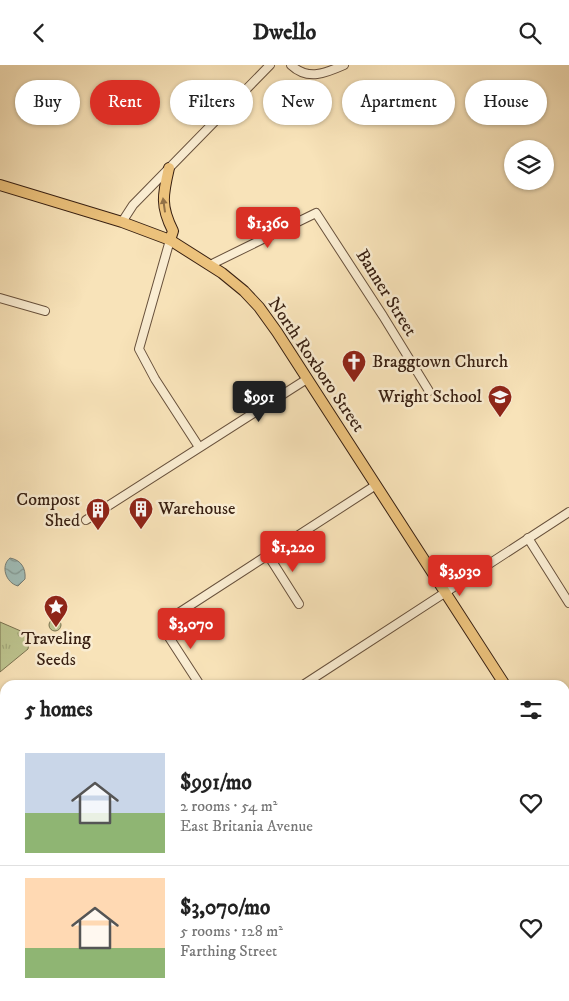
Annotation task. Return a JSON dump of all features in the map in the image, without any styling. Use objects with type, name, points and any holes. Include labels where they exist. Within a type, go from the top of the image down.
[{"type":"main road","points":[[169,168],[163,200],[166,215],[173,231],[170,240]]},
{"type":"main road","name":"North Roxboro Street","points":[[0,185],[122,222],[170,240],[210,265],[244,291],[259,307],[307,379],[502,680]]},
{"type":"street","points":[[122,222],[129,209],[270,65]]},
{"type":"street","points":[[291,65],[302,73],[313,75],[344,65]]},
{"type":"street","name":"Banner Street","points":[[210,265],[316,213],[429,391]]},
{"type":"street","points":[[170,240],[139,349],[155,379],[199,447]]},
{"type":"street","points":[[0,298],[45,311]]},
{"type":"street","points":[[86,520],[307,379]]},
{"type":"street","points":[[197,680],[165,631],[163,623],[376,485]]},
{"type":"street","points":[[311,680],[569,512]]},
{"type":"street","points":[[528,539],[569,603]]},
{"type":"street","points":[[268,555],[299,603]]},
{"type":"green space","points":[[55,619],[61,625],[55,631],[49,625]]},
{"type":"green space","points":[[0,622],[30,635],[28,649],[0,672]]},
{"type":"water","points":[[10,558],[20,563],[25,571],[25,579],[18,586],[10,581],[6,574],[5,565]]},
{"type":"place","name":"Braggtown Church","points":[[354,383]]},
{"type":"place","name":"Wright School","points":[[500,418]]},
{"type":"place","name":"Warehouse","points":[[141,530]]},
{"type":"place","name":"Compost Shed","points":[[98,531]]},
{"type":"place","name":"Traveling Seeds","points":[[56,628]]}]
